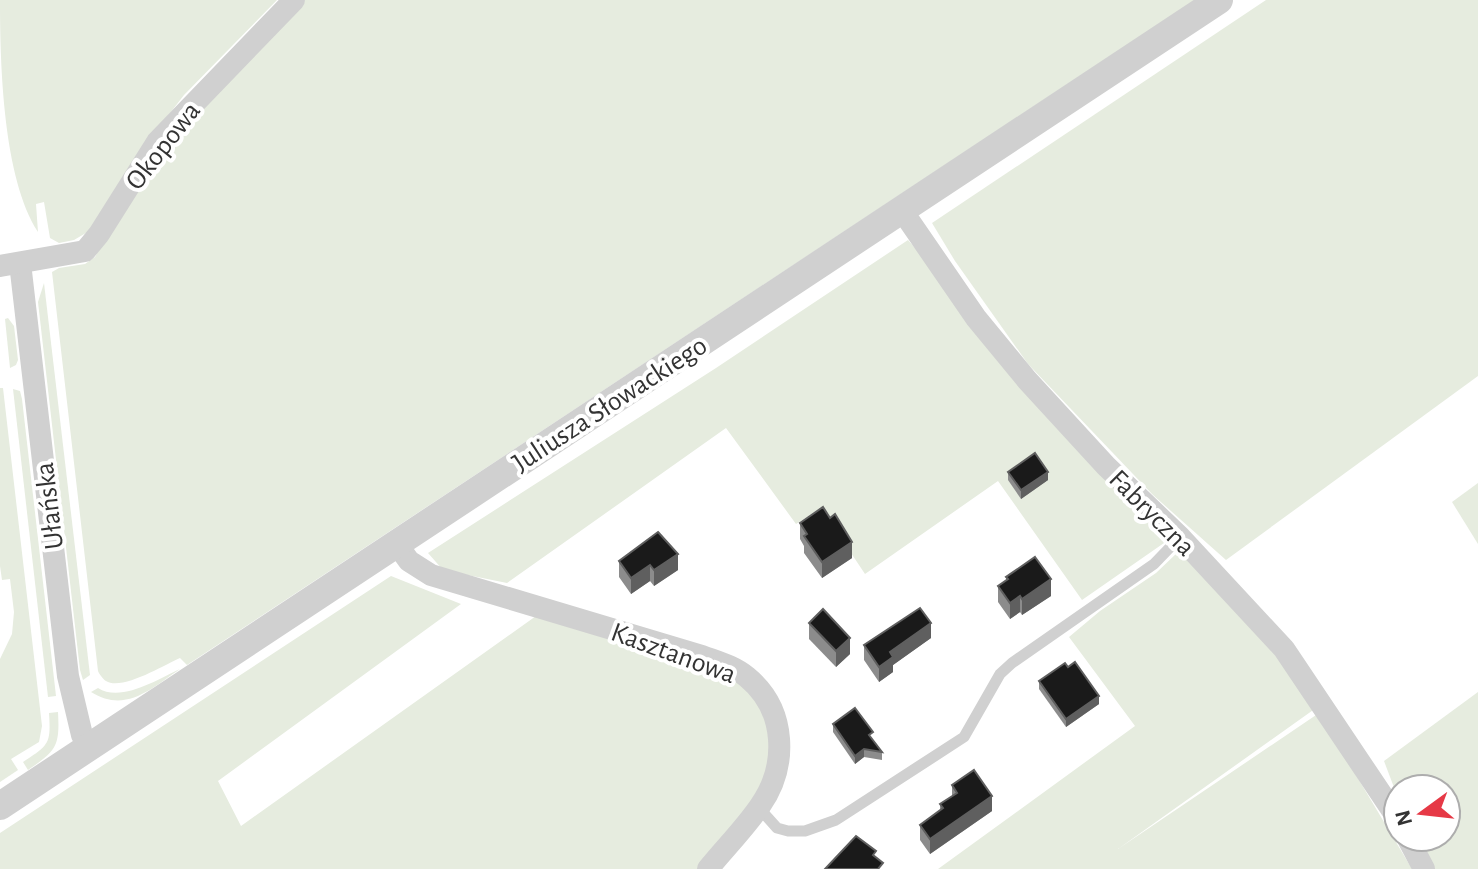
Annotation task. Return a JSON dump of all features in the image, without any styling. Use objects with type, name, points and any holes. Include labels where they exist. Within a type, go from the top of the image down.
[{"type":"street","name":"Okopowa","points":[[10,265],[85,251],[157,142],[294,0]]},
{"type":"street","name":"Juliusza Słowackiego","points":[[0,806],[1219,0]]},
{"type":"street","name":"Fabryczna","points":[[901,209],[976,318],[1027,380],[1284,649],[1382,795]]},
{"type":"street","name":"Ułańska","points":[[10,265],[68,676],[82,735],[89,747]]},
{"type":"street","name":"Kasztanowa","points":[[396,543],[409,561],[431,575],[702,656],[730,666],[755,685],[772,708],[780,736],[781,750],[776,772],[759,808],[708,869]]},
{"type":"lane","points":[[759,808],[777,828],[788,831],[805,831],[836,820],[964,737],[1000,674],[1154,564],[1180,537]]},
{"type":"shaded area","points":[[0,0],[277,0],[184,95],[143,148],[91,230],[74,240],[59,243],[50,238],[44,202],[36,204],[38,232],[17,182],[3,88]]},
{"type":"shaded area","points":[[305,0],[1195,0],[187,665],[180,658],[132,680],[113,683],[105,680],[98,671],[52,272],[85,264],[95,257],[128,198],[187,119]]},
{"type":"shaded area","points":[[1266,0],[1478,0],[1478,376],[1226,560],[1153,495],[1028,364],[932,223]]},
{"type":"shaded area","points":[[908,240],[1164,532],[1164,543],[1082,600],[998,481],[865,574],[821,508],[796,524],[726,428],[507,583],[443,570],[428,553],[716,368]]},
{"type":"shaded area","points":[[44,283],[90,675],[83,680],[38,302]]},
{"type":"shaded area","points":[[8,318],[14,326],[18,360],[10,368],[5,319]]},
{"type":"shaded area","points":[[0,388],[3,388],[42,726],[39,742],[11,759],[18,770],[0,782],[0,659],[12,634],[14,612],[10,579],[2,580],[0,566]]},
{"type":"shaded area","points":[[13,389],[20,391],[22,399],[56,696],[48,697]]},
{"type":"shaded area","points":[[1478,483],[1478,544],[1452,502]]},
{"type":"shaded area","points":[[1178,552],[1186,552],[1267,638],[1316,708],[1118,849],[1319,713],[1382,819],[1382,853],[1402,853],[1412,869],[938,869],[1135,726],[1069,637],[1100,611],[1156,573]]},
{"type":"shaded area","points":[[391,576],[461,604],[218,781],[241,826],[536,616],[737,677],[765,712],[773,753],[761,794],[699,869],[0,869],[0,833]]},
{"type":"shaded area","points":[[180,669],[149,690],[127,699],[104,698],[91,692],[98,688],[117,693],[128,691]]},
{"type":"shaded area","points":[[1478,692],[1478,869],[1433,869],[1424,853],[1462,853],[1462,773],[1389,773],[1384,761]]},
{"type":"shaded area","points":[[58,712],[54,747],[28,770],[23,762],[46,743],[49,738],[49,713]]},
{"type":"building","points":[[1035,453],[1048,472],[1021,490],[1008,472]]},
{"type":"building","points":[[823,507],[830,518],[835,514],[852,542],[822,562],[804,536],[807,534],[800,523]]},
{"type":"building","points":[[658,532],[678,554],[654,570],[650,565],[631,578],[619,561]]},
{"type":"building","points":[[1035,557],[1051,579],[1022,599],[1020,596],[1010,603],[998,586]]},
{"type":"building","points":[[920,608],[931,623],[890,652],[893,657],[879,667],[864,645]]},
{"type":"building","points":[[823,609],[850,638],[836,651],[809,623]]},
{"type":"building","points":[[1075,662],[1099,696],[1066,719],[1039,681],[1065,663],[1068,667]]},
{"type":"building","points":[[855,708],[873,732],[869,735],[882,752],[864,749],[855,756],[833,724]]},
{"type":"building","points":[[974,770],[992,796],[930,839],[920,825],[943,808],[940,804],[957,793],[952,785]]},
{"type":"building","points":[[856,836],[876,851],[873,855],[883,863],[878,869],[825,869]]}]
